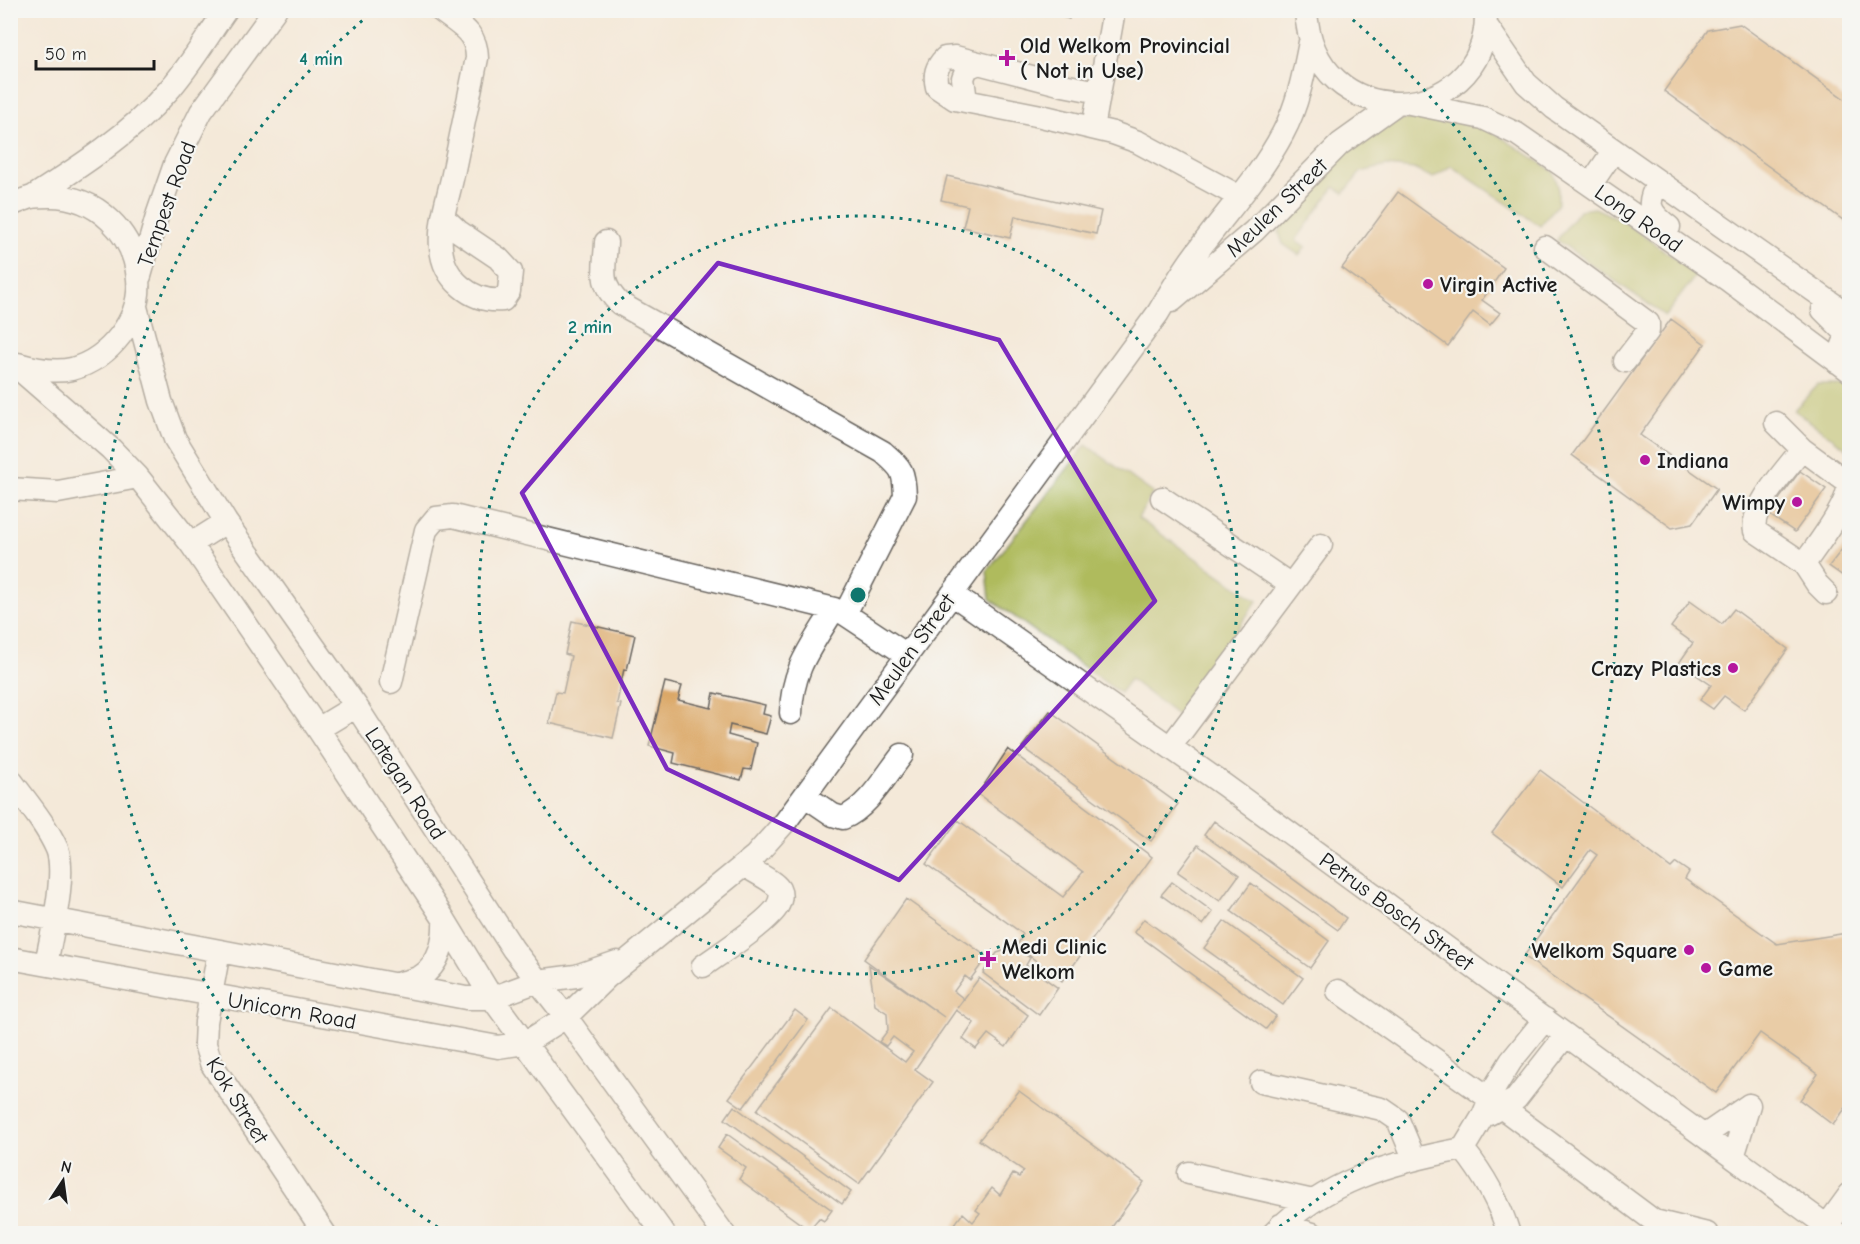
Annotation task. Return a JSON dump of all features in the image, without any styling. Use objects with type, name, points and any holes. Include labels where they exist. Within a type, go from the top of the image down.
[{"type":"street","points":[[10,205],[34,196],[93,158],[132,126],[167,92],[226,10]]},
{"type":"street","name":"Tempest Road","points":[[139,280],[175,164],[201,112],[275,10]]},
{"type":"street","points":[[440,10],[473,37],[477,49],[444,218]]},
{"type":"street","points":[[1093,128],[1114,10]]},
{"type":"street","points":[[1306,10],[1310,42]]},
{"type":"street","points":[[1403,104],[1439,93],[1456,82],[1476,56],[1486,18]]},
{"type":"street","name":"Long Road","points":[[1486,18],[1526,82],[1554,108],[1850,316]]},
{"type":"street","name":"Long Road","points":[[1310,42],[1318,59],[1330,75],[1343,86],[1365,98],[1483,118],[1517,134],[1728,280],[1843,366]]},
{"type":"street","name":"Meulen Street","points":[[566,1017],[632,956],[763,848],[805,796],[1158,313],[1199,248],[1235,204],[1284,133],[1295,107],[1310,42]]},
{"type":"street","points":[[1099,92],[979,63],[967,68],[963,78],[966,101],[1093,128],[1138,142],[1235,204],[1254,231]]},
{"type":"street","points":[[167,92],[201,112]]},
{"type":"street","name":"Meulen Street","points":[[1158,313],[1254,231],[1340,144],[1403,104]]},
{"type":"street","points":[[1591,184],[1614,150]]},
{"type":"street","points":[[1659,182],[1650,202],[1653,213],[1712,261],[1728,280]]},
{"type":"street","points":[[11,362],[41,371],[72,369],[100,356],[122,334],[135,307],[139,280],[132,251],[117,225],[93,206],[64,196],[34,196]]},
{"type":"street","points":[[606,242],[604,282],[609,293],[619,303],[883,452],[904,475],[905,496],[840,612],[802,660],[791,693],[791,713]]},
{"type":"street","points":[[1545,247],[1648,323],[1648,331],[1625,361]]},
{"type":"street","points":[[1768,258],[1780,274],[1832,317],[1845,332],[1843,366]]},
{"type":"street","name":"Lategan Road","points":[[135,307],[161,401],[176,439],[226,522],[356,706],[513,949],[566,1017],[724,1233]]},
{"type":"street","name":"Lategan Road","points":[[11,362],[111,449],[138,477],[191,544],[318,729],[444,919],[492,998],[663,1233]]},
{"type":"street","points":[[1776,423],[1802,449],[1847,482],[1849,486],[1844,502],[1804,564]]},
{"type":"street","points":[[1802,449],[1758,509],[1754,524],[1755,531],[1804,564],[1816,584],[1826,593]]},
{"type":"street","points":[[10,489],[58,492],[138,477]]},
{"type":"street","points":[[1162,498],[1291,585]]},
{"type":"street","points":[[392,682],[426,530],[436,518],[453,516],[840,612],[907,655]]},
{"type":"street","points":[[191,544],[226,522]]},
{"type":"street","points":[[1170,747],[1321,545]]},
{"type":"street","name":"Petrus Bosch Street","points":[[952,594],[1170,747],[1705,1135],[1828,1231]]},
{"type":"street","points":[[318,729],[356,706]]},
{"type":"street","points":[[805,796],[843,819],[852,815],[869,797],[902,754]]},
{"type":"street","points":[[10,779],[52,839],[61,864],[46,964]]},
{"type":"street","points":[[703,966],[767,918],[777,908],[780,901],[778,887],[744,865]]},
{"type":"street","name":"Unicorn Road","points":[[10,911],[466,998],[492,998],[538,981]]},
{"type":"street","points":[[397,984],[421,976],[438,959],[445,935],[444,919]]},
{"type":"street","name":"Kok Street","points":[[219,951],[206,1022],[205,1044],[211,1063],[325,1233]]},
{"type":"street","name":"Meulen Street","points":[[538,981],[576,976],[602,969],[632,956]]},
{"type":"street","name":"Unicorn Road","points":[[10,958],[498,1047],[525,1043],[566,1017]]},
{"type":"street","points":[[1338,991],[1492,1108],[1654,1221],[1707,1233]]},
{"type":"street","points":[[1277,1229],[1313,1201],[1360,1176],[1414,1158],[1463,1149],[1492,1108],[1511,1061],[1545,1019]]},
{"type":"street","points":[[1492,1108],[1516,1099],[1566,1035]]},
{"type":"street","points":[[1261,1082],[1382,1109],[1398,1120],[1414,1158]]},
{"type":"street","points":[[1705,1135],[1749,1105],[1733,1157]]},
{"type":"street","points":[[1463,1149],[1479,1168],[1492,1189],[1509,1233]]},
{"type":"street","points":[[1189,1173],[1313,1201]]},
{"type":"street","points":[[1828,1231],[1850,1194]]},
{"type":"street","points":[[1277,1229],[1313,1233]]},
{"type":"highlighted area","points":[[718,263],[999,340],[1155,601],[899,880],[667,769],[522,493]]},
{"type":"green space","points":[[1439,116],[1481,124],[1553,171],[1558,186],[1558,204],[1540,226],[1451,166],[1433,178],[1414,169],[1387,166],[1361,172],[1344,193],[1334,187],[1296,240],[1306,247],[1299,255],[1283,244],[1279,232],[1301,200],[1325,168],[1354,141],[1388,123]]},
{"type":"green space","points":[[1595,208],[1621,220],[1697,274],[1665,316],[1557,240],[1579,210]]},
{"type":"green space","points":[[1818,385],[1839,385],[1849,388],[1849,450],[1794,410]]},
{"type":"green space","points":[[1086,445],[1153,493],[1138,518],[1257,601],[1177,715],[1130,679],[1120,693],[990,599],[987,571]]},
{"type":"building","points":[[1039,10],[1071,10],[1069,19]]},
{"type":"building","points":[[1740,24],[1850,103],[1850,225],[1664,91],[1708,30]]},
{"type":"building","points":[[947,176],[1101,211],[1096,234],[1015,216],[1010,238],[963,227],[968,206],[941,200]]},
{"type":"building","name":"Virgin Active","points":[[1398,192],[1504,268],[1482,300],[1500,313],[1490,325],[1473,312],[1448,346],[1342,268]]},
{"type":"building","points":[[1671,319],[1705,344],[1640,435],[1717,489],[1692,524],[1672,528],[1572,455]]},
{"type":"building","name":"Wimpy","points":[[1800,471],[1826,489],[1795,532],[1768,514]]},
{"type":"building","points":[[1850,539],[1850,581],[1829,566]]},
{"type":"building","points":[[1690,601],[1722,624],[1734,609],[1788,649],[1744,710],[1724,696],[1713,709],[1700,700],[1711,685],[1679,663],[1693,643],[1671,627]]},
{"type":"building","points":[[572,621],[635,635],[627,670],[624,669],[617,703],[621,704],[613,738],[549,723],[556,692],[563,693],[571,656],[565,654]]},
{"type":"building","points":[[665,682],[682,686],[678,700],[711,708],[714,693],[765,705],[763,714],[771,716],[766,734],[730,725],[728,735],[757,743],[751,770],[744,769],[741,780],[673,763],[675,753],[649,746]]},
{"type":"building","points":[[1050,711],[1178,804],[1151,841],[1022,747]]},
{"type":"building","points":[[1008,749],[1152,857],[1062,981],[1017,946],[1023,934],[926,864],[958,820],[1063,897],[1083,872],[978,794]]},
{"type":"building","name":"Welkom Square","points":[[1540,770],[1671,868],[1676,863],[1689,872],[1685,879],[1777,944],[1850,931],[1850,1102],[1833,1125],[1800,1100],[1818,1074],[1760,1033],[1716,1093],[1524,956],[1597,855],[1590,850],[1563,887],[1492,833]]},
{"type":"building","points":[[1214,821],[1346,918],[1338,930],[1204,835]]},
{"type":"building","points":[[1198,845],[1239,875],[1220,901],[1178,872]]},
{"type":"building","points":[[1172,882],[1213,912],[1203,925],[1161,895]]},
{"type":"building","points":[[1251,883],[1329,941],[1310,968],[1231,911]]},
{"type":"building","points":[[906,899],[987,957],[970,980],[965,976],[954,991],[964,999],[979,978],[1028,1015],[1006,1047],[988,1034],[976,1049],[963,1039],[974,1023],[956,1010],[915,1069],[933,1082],[859,1184],[757,1110],[832,1008],[905,1062],[913,1052],[893,1037],[886,1046],[879,1042],[888,1030],[887,1013],[875,1005],[869,965],[944,1017],[864,959]]},
{"type":"building","points":[[1144,919],[1276,1016],[1266,1029],[1134,932]]},
{"type":"building","points":[[1224,921],[1303,978],[1283,1005],[1204,948]]},
{"type":"building","points":[[1016,947],[1030,958],[1026,965],[1058,988],[1039,1015],[983,973],[997,953]]},
{"type":"building","points":[[795,1010],[808,1020],[743,1108],[729,1098]]},
{"type":"building","points":[[1019,1091],[1144,1182],[1107,1234],[965,1234],[954,1225],[963,1213],[973,1222],[980,1213],[976,1210],[992,1188],[1000,1195],[1013,1174],[1019,1177],[1024,1171],[979,1140]]},
{"type":"building","points":[[734,1106],[851,1192],[842,1204],[725,1119]]},
{"type":"building","points":[[727,1134],[832,1210],[824,1221],[819,1218],[809,1230],[739,1179],[746,1168],[718,1148]]},
{"type":"place","name":"Old Welkom Provincial ( Not in Use)","points":[[1007,58]]},
{"type":"place","name":"Virgin Active","points":[[1428,284]]},
{"type":"place","name":"Indiana","points":[[1645,460]]},
{"type":"place","name":"Wimpy","points":[[1797,502]]},
{"type":"place","name":"Crazy Plastics","points":[[1733,668]]},
{"type":"place","name":"Welkom Square","points":[[1689,950]]},
{"type":"place","name":"Medi Clinic Welkom","points":[[988,959]]},
{"type":"place","name":"Game","points":[[1706,968]]}]
